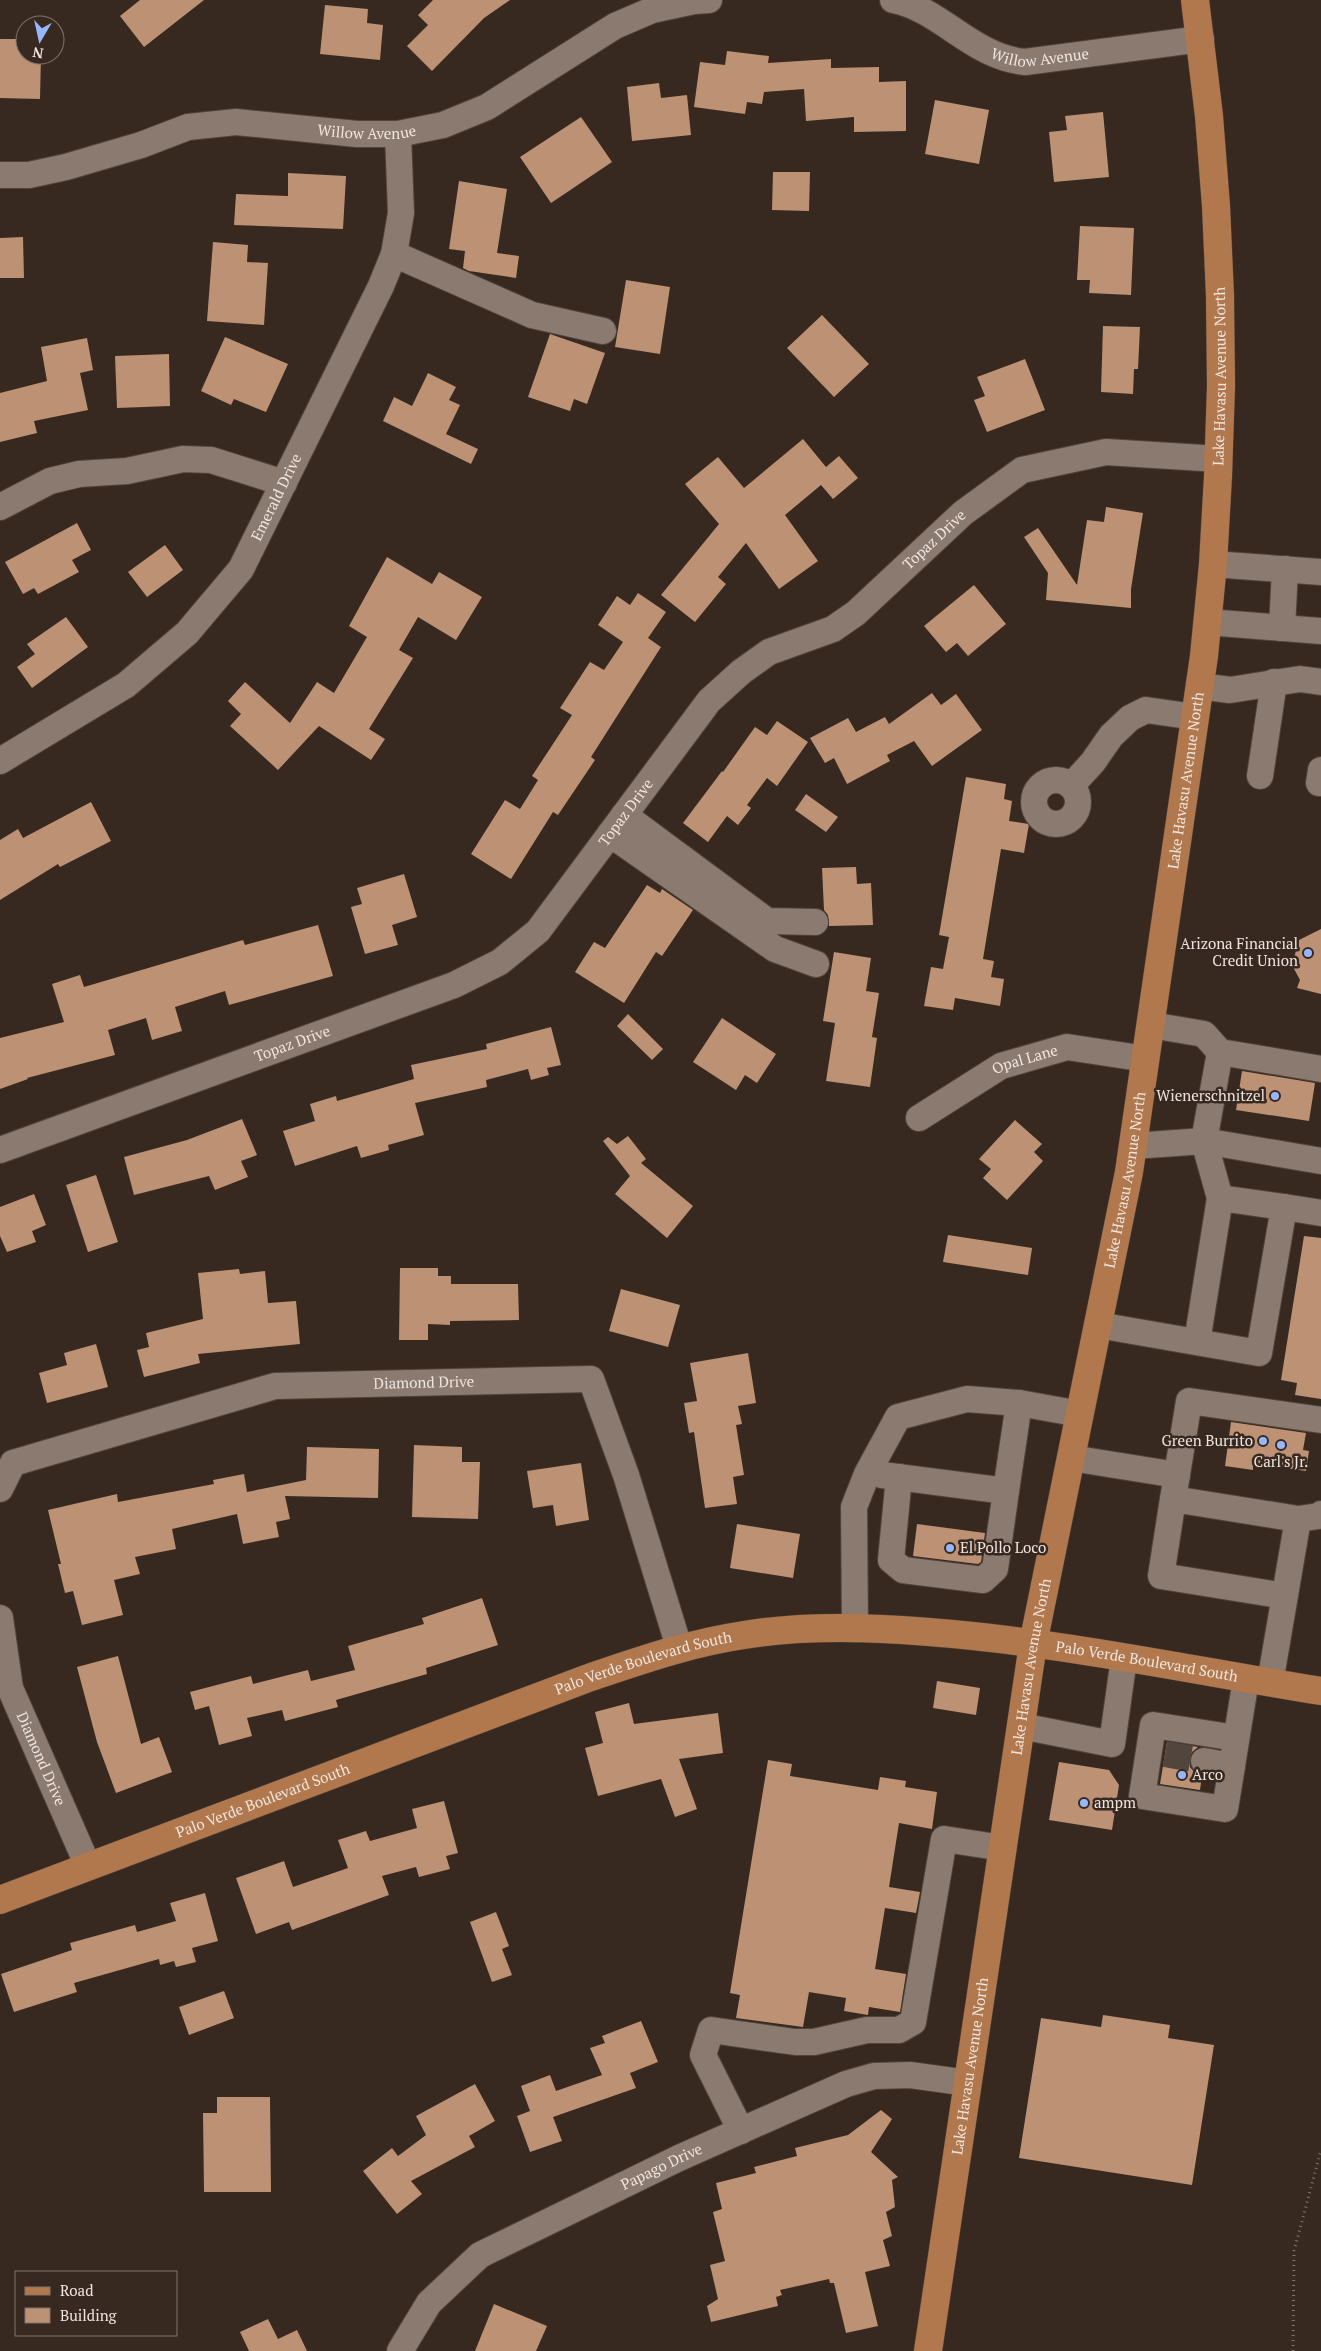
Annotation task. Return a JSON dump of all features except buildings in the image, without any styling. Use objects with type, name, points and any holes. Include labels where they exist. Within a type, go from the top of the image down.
[{"type":"main road","name":"Lake Havasu Avenue North","points":[[928,2351],[1033,1644],[1133,1146],[1200,686],[1213,564],[1219,459],[1220,306],[1216,206],[1201,39],[1195,0]]},
{"type":"main road","name":"Palo Verde Boulevard South","points":[[0,1900],[591,1677],[679,1647],[745,1634],[823,1628],[962,1634],[1124,1658],[1321,1691]]},
{"type":"street","name":"Willow Avenue","points":[[0,175],[29,175],[66,167],[140,145],[188,127],[236,122],[357,134],[398,134],[443,125],[487,107],[615,26],[652,10],[694,1],[709,0]]},
{"type":"street","name":"Willow Avenue","points":[[893,0],[923,12],[989,54],[1013,61],[1025,62],[1201,39]]},
{"type":"street","name":"Emerald Drive","points":[[0,760],[126,685],[187,633],[241,569],[381,286],[394,254],[401,213],[398,134]]},
{"type":"street","points":[[394,254],[532,315],[603,331]]},
{"type":"street","name":"Topaz Drive","points":[[0,1150],[454,985],[500,962],[538,930],[709,700],[741,672],[769,652],[833,629],[856,613],[963,513],[1022,470],[1106,452],[1219,459]]},
{"type":"street","points":[[0,508],[58,479],[80,474],[127,471],[183,459],[211,460],[284,483]]},
{"type":"street","points":[[1213,564],[1321,572]]},
{"type":"street","points":[[1282,628],[1285,569]]},
{"type":"street","points":[[1207,622],[1321,631]]},
{"type":"street","points":[[1200,686],[1230,690],[1300,679],[1321,682]]},
{"type":"street","points":[[1260,776],[1274,682]]},
{"type":"street","points":[[1071,786],[1093,762],[1111,736],[1130,718],[1146,710],[1195,717]]},
{"type":"street","points":[[617,824],[768,921],[815,922]]},
{"type":"street","points":[[617,824],[775,949],[816,964]]},
{"type":"street","points":[[1151,1025],[1204,1034],[1220,1052],[1321,1069]]},
{"type":"street","name":"Opal Lane","points":[[919,1118],[1001,1066],[1067,1047],[1146,1059]]},
{"type":"street","points":[[1197,1342],[1220,1198],[1204,1142],[1220,1052]]},
{"type":"street","points":[[1133,1146],[1204,1142],[1321,1161]]},
{"type":"street","points":[[1220,1198],[1321,1213]]},
{"type":"street","points":[[1098,1325],[1259,1353],[1284,1207]]},
{"type":"street","name":"Diamond Drive","points":[[0,1488],[13,1463],[275,1386],[592,1379],[626,1475],[679,1647]]},
{"type":"street","points":[[854,1629],[854,1507],[867,1474],[898,1417],[967,1399],[1019,1403],[1080,1414]]},
{"type":"street","points":[[1285,1596],[1160,1576],[1189,1401],[1321,1420]]},
{"type":"street","points":[[899,1477],[891,1560],[903,1570],[983,1580],[995,1569],[1019,1403]]},
{"type":"street","points":[[1071,1458],[1175,1487],[1310,1516],[1258,1681],[1236,1738],[1225,1809],[1142,1796],[1157,1753],[1153,1724],[1236,1738]]},
{"type":"street","points":[[867,1474],[1006,1491]]},
{"type":"street","name":"Diamond Drive","points":[[0,1618],[10,1688],[88,1866]]},
{"type":"street","points":[[1112,1744],[1124,1658]]},
{"type":"street","points":[[1021,1726],[1157,1753]]},
{"type":"street","points":[[1204,1761],[1232,1766]]},
{"type":"street","points":[[741,2130],[703,2055],[710,2030],[795,2042],[814,2042],[867,2030],[899,2030],[913,2022],[944,1839],[1003,1848]]},
{"type":"street","name":"Papago Drive","points":[[400,2351],[428,2304],[480,2255],[741,2130],[846,2084],[874,2076],[910,2076],[968,2082]]},
{"type":"path","points":[[1293,2351],[1294,2251],[1321,2150]]},
{"type":"tunnel","points":[[1165,1754],[1204,1761]]},
{"type":"place","name":"Arizona Financial Credit Union","points":[[1308,953]]},
{"type":"place","name":"Wienerschnitzel","points":[[1275,1096]]},
{"type":"place","name":"Green Burrito","points":[[1263,1441]]},
{"type":"place","name":"Carl's Jr.","points":[[1281,1445]]},
{"type":"place","name":"El Pollo Loco","points":[[950,1548]]},
{"type":"place","name":"Arco","points":[[1182,1775]]},
{"type":"place","name":"ampm","points":[[1084,1803]]}]
